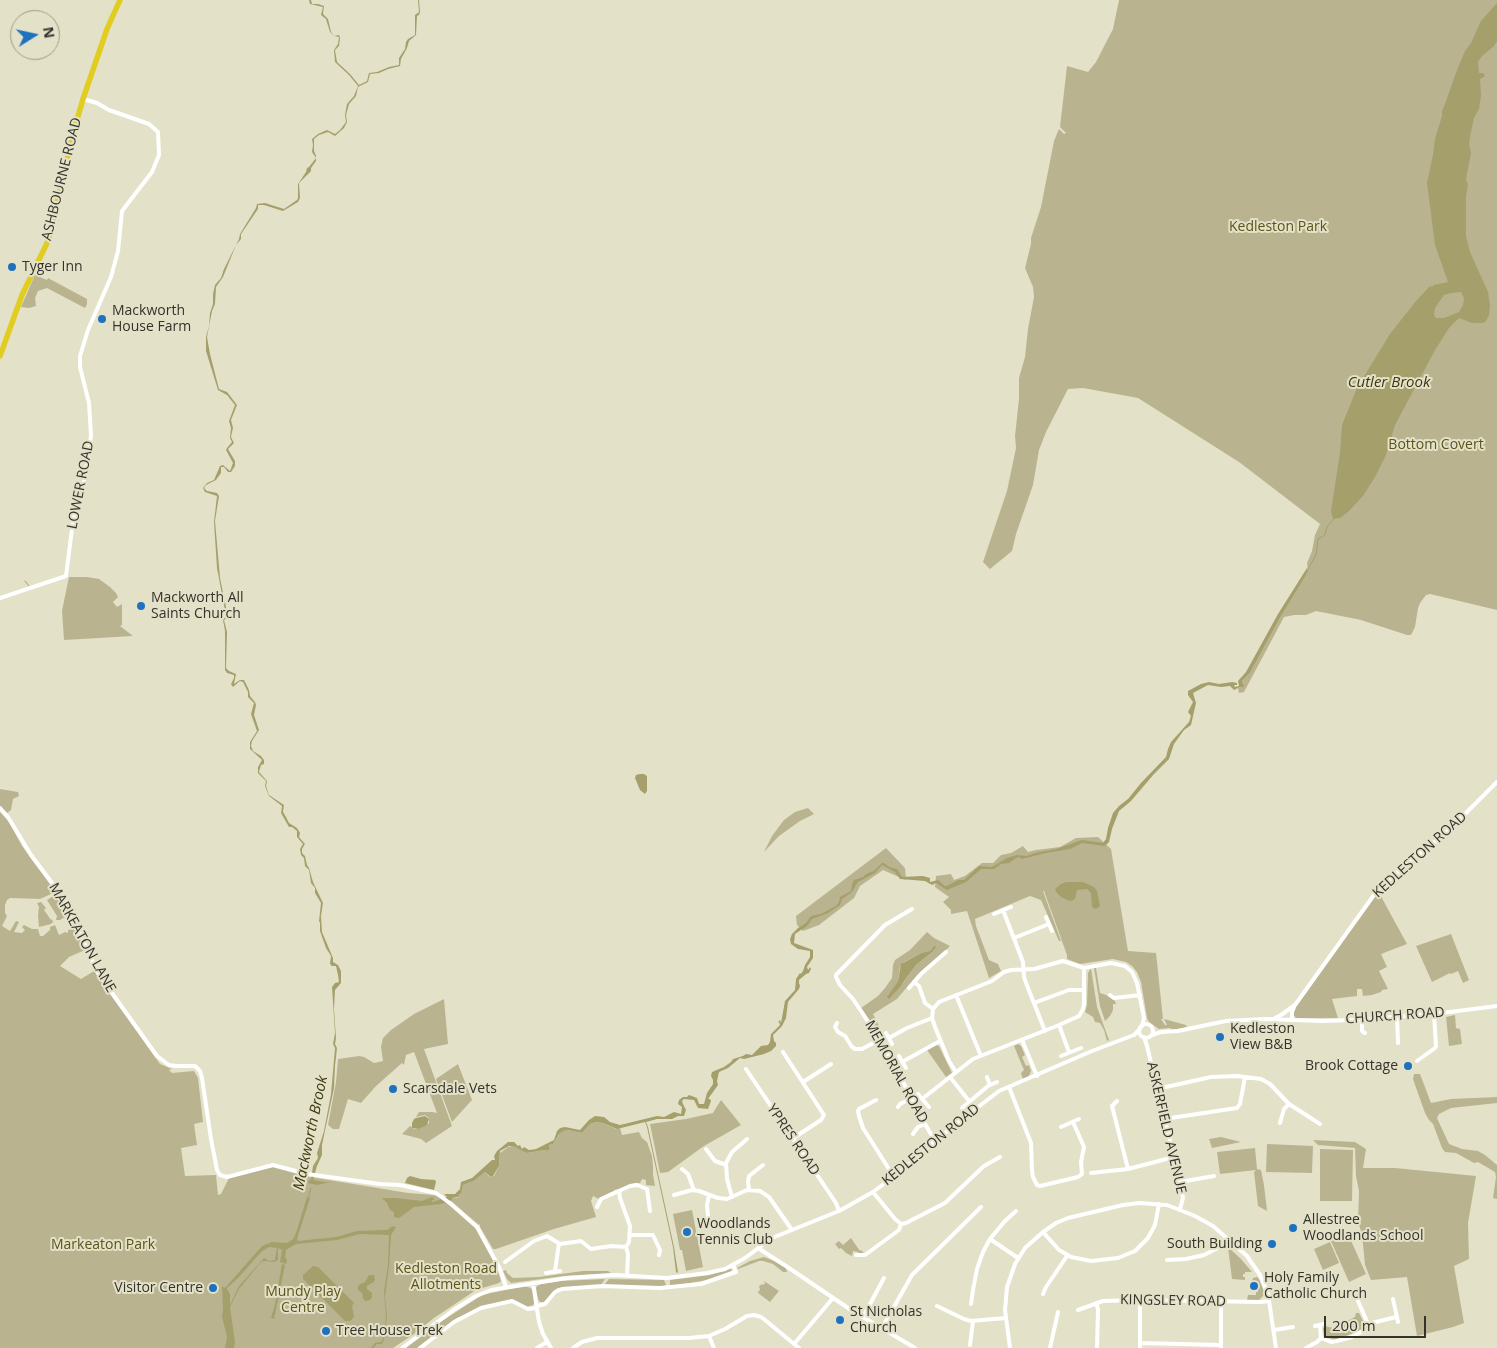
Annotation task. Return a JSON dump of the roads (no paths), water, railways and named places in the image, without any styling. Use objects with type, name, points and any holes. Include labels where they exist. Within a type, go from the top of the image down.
[{"type":"highway","name":"ASHBOURNE ROAD","points":[[0,356],[22,295],[48,241],[83,99],[107,29],[120,0]]},
{"type":"street","name":"LOWER ROAD","points":[[0,598],[66,576],[73,521],[85,477],[91,435],[89,402],[80,367],[80,356],[88,330],[111,277],[118,251],[122,211],[152,172],[159,155],[158,134],[149,124],[83,99]]},
{"type":"street","name":"KEDLESTON ROAD","points":[[1134,1035],[1151,1036],[1160,1032],[1178,1031],[1221,1022],[1270,1019],[1290,1020],[1295,1005],[1379,888],[1451,828],[1497,782]]},
{"type":"street","name":"MARKEATON LANE","points":[[0,808],[58,891],[76,924],[99,974],[157,1056],[169,1065],[195,1066],[200,1071],[208,1126],[218,1172],[227,1177],[273,1165],[307,1174],[400,1185],[436,1193],[442,1196],[477,1227],[500,1269],[506,1287]]},
{"type":"street","points":[[994,914],[1011,907]]},
{"type":"street","name":"MEMORIAL ROAD","points":[[912,909],[886,925],[836,975],[836,980],[853,1000],[890,1056],[935,1141]]},
{"type":"street","points":[[1003,910],[1014,938],[1024,970],[1024,977],[1045,1031]]},
{"type":"street","points":[[1046,917],[1052,931]]},
{"type":"street","points":[[1014,938],[1049,924]]},
{"type":"street","points":[[909,988],[922,973],[946,952]]},
{"type":"street","points":[[941,957],[945,962]]},
{"type":"street","points":[[956,1072],[951,1066],[940,1041],[932,1018],[934,1009],[939,1002],[992,981],[1007,971],[1038,968],[1058,961],[1084,968],[1111,963],[1124,966],[1135,977],[1140,995],[1144,1018],[1141,1028],[1151,1027]]},
{"type":"street","points":[[922,1099],[974,1059],[1076,1018],[1081,1013],[1084,1003],[1084,968]]},
{"type":"street","points":[[914,982],[920,988],[925,1003],[934,1009]]},
{"type":"street","points":[[1034,1004],[1069,990],[1084,990]]},
{"type":"street","points":[[956,995],[981,1056]]},
{"type":"street","points":[[1110,996],[1117,1001],[1140,995]]},
{"type":"street","name":"KEDLESTON ROAD","points":[[1270,1019],[1281,1015],[1295,1005]]},
{"type":"street","name":"CHURCH ROAD","points":[[1290,1020],[1362,1019],[1434,1014],[1497,1006]]},
{"type":"street","points":[[1288,1010],[1290,1020]]},
{"type":"street","points":[[1417,1061],[1436,1046],[1434,1014]]},
{"type":"street","points":[[1397,1016],[1398,1043]]},
{"type":"street","points":[[889,1038],[932,1018]]},
{"type":"street","points":[[1144,1018],[1151,1027],[1160,1032]]},
{"type":"street","points":[[1362,1019],[1362,1032],[1365,1033]]},
{"type":"street","points":[[1059,1025],[1069,1052]]},
{"type":"street","points":[[834,1026],[855,1049],[862,1049],[879,1040]]},
{"type":"street","name":"ASKERFIELD AVENUE","points":[[1147,1046],[1151,1036],[1151,1027]]},
{"type":"street","name":"KEDLESTON ROAD","points":[[402,1348],[476,1296],[491,1290],[575,1277],[627,1276],[667,1278],[707,1274],[724,1269],[733,1265],[772,1238],[839,1211],[873,1192],[995,1094],[1092,1051],[1134,1035],[1141,1028]]},
{"type":"street","name":"ASKERFIELD AVENUE","points":[[1141,1028],[1180,1182],[1183,1198],[1180,1209]]},
{"type":"street","points":[[886,1033],[892,1044]]},
{"type":"street","points":[[1022,1040],[1036,1076]]},
{"type":"street","points":[[902,1062],[940,1041]]},
{"type":"street","points":[[1061,1056],[1080,1048]]},
{"type":"street","points":[[783,1052],[824,1116],[792,1139]]},
{"type":"street","points":[[899,1056],[906,1068]]},
{"type":"street","points":[[803,1082],[824,1066],[832,1064]]},
{"type":"street","name":"YPRES ROAD","points":[[746,1070],[836,1203],[839,1211]]},
{"type":"street","points":[[1157,1089],[1211,1077],[1230,1076],[1261,1079],[1267,1082],[1289,1104],[1309,1119],[1320,1124]]},
{"type":"street","points":[[987,1077],[990,1085]]},
{"type":"street","points":[[1164,1119],[1237,1108],[1240,1104],[1245,1077]]},
{"type":"street","points":[[950,1078],[969,1102]]},
{"type":"street","points":[[962,1108],[990,1085],[997,1082]]},
{"type":"street","points":[[1009,1087],[1031,1143],[1032,1171],[1036,1184],[1040,1186],[1082,1174],[1081,1162],[1084,1147],[1073,1122]]},
{"type":"street","points":[[918,1094],[929,1107]]},
{"type":"street","points":[[898,1107],[912,1098]]},
{"type":"street","points":[[876,1100],[859,1110],[862,1121],[894,1177]]},
{"type":"street","points":[[1107,1106],[1112,1106],[1117,1101]]},
{"type":"street","points":[[1280,1123],[1284,1118],[1284,1109],[1289,1104]]},
{"type":"street","points":[[1112,1106],[1128,1168]]},
{"type":"street","points":[[1061,1127],[1079,1119]]},
{"type":"street","points":[[912,1134],[925,1124]]},
{"type":"street","points":[[739,1138],[742,1142]]},
{"type":"street","points":[[732,1197],[727,1179],[726,1165],[730,1154],[747,1138]]},
{"type":"street","points":[[706,1149],[715,1161],[726,1165]]},
{"type":"street","points":[[901,1224],[945,1203],[987,1164],[1000,1157]]},
{"type":"street","points":[[1091,1173],[1128,1168],[1174,1157]]},
{"type":"street","points":[[987,1164],[990,1170]]},
{"type":"street","points":[[749,1190],[749,1176],[763,1165]]},
{"type":"street","points":[[682,1169],[688,1174],[694,1190]]},
{"type":"street","points":[[1180,1182],[1212,1177]]},
{"type":"street","points":[[597,1207],[601,1199],[634,1185],[646,1188],[650,1211]]},
{"type":"street","points":[[674,1195],[694,1190],[721,1198],[732,1197],[749,1190],[760,1190],[767,1194],[792,1230]]},
{"type":"street","points":[[619,1191],[630,1224],[630,1236],[626,1248],[628,1254],[627,1276]]},
{"type":"street","points":[[873,1192],[901,1224]]},
{"type":"street","points":[[709,1195],[707,1205],[711,1224]]},
{"type":"street","points":[[1010,1348],[1005,1303],[1007,1287],[1011,1272],[1027,1246],[1056,1223],[1068,1218],[1131,1204],[1159,1204],[1180,1209],[1204,1221],[1247,1256],[1264,1283],[1269,1301],[1276,1348]]},
{"type":"street","points":[[1043,1232],[1067,1256],[1086,1261],[1118,1258],[1135,1251],[1146,1241],[1155,1225],[1159,1204]]},
{"type":"street","points":[[882,1328],[911,1276],[981,1207]]},
{"type":"street","points":[[971,1304],[972,1290],[983,1252],[1004,1221],[1016,1211]]},
{"type":"street","points":[[856,1255],[864,1255],[899,1230],[901,1224]]},
{"type":"street","points":[[630,1236],[653,1235],[660,1250],[659,1255]]},
{"type":"street","points":[[505,1262],[543,1236],[548,1236],[559,1244],[580,1241],[590,1249],[611,1246],[626,1248]]},
{"type":"street","points":[[1166,1260],[1186,1259],[1204,1255],[1216,1249],[1226,1238]]},
{"type":"street","points":[[990,1239],[1018,1258]]},
{"type":"street","points":[[546,1273],[557,1271],[559,1244]]},
{"type":"street","points":[[758,1248],[833,1298],[915,1348]]},
{"type":"street","points":[[1045,1292],[1067,1256]]},
{"type":"street","name":"KEDLESTON ROAD","points":[[537,1307],[545,1304],[555,1292],[562,1289],[602,1286],[668,1288],[701,1284],[736,1272],[733,1265]]},
{"type":"street","points":[[667,1278],[668,1288]]},
{"type":"street","points":[[863,1317],[884,1278]]},
{"type":"street","points":[[533,1282],[540,1326],[551,1348]]},
{"type":"street","points":[[794,1344],[833,1298]]},
{"type":"street","points":[[1140,1300],[1140,1346],[1221,1346],[1221,1302]]},
{"type":"street","points":[[1368,1324],[1397,1320],[1393,1300]]},
{"type":"street","points":[[420,1348],[454,1322],[481,1308],[512,1301],[528,1309],[537,1307]]},
{"type":"street","name":"KINGSLEY ROAD","points":[[1078,1310],[1103,1301],[1269,1301]]},
{"type":"street","points":[[1320,1338],[1332,1342],[1345,1339],[1366,1329],[1368,1324],[1358,1301]]},
{"type":"street","points":[[1096,1303],[1098,1309],[1097,1348]]},
{"type":"street","points":[[938,1308],[973,1321],[1006,1318]]},
{"type":"street","points":[[1355,1310],[1361,1308]]},
{"type":"street","points":[[1050,1348],[1058,1312]]},
{"type":"street","points":[[573,1348],[582,1342],[597,1338],[689,1338],[709,1336],[747,1316],[757,1315],[799,1348]]},
{"type":"street","points":[[970,1345],[973,1321]]},
{"type":"street","points":[[1306,1348],[1316,1343],[1320,1338],[1319,1325]]},
{"type":"street","points":[[1274,1330],[1293,1327]]},
{"type":"street","points":[[709,1336],[714,1348]]},
{"type":"street","points":[[537,1348],[547,1342]]},
{"type":"water","points":[[309,0],[311,0],[312,4],[324,6],[323,14],[328,19],[334,36],[330,32],[326,19],[321,15],[323,7],[310,4]]},
{"type":"water","points":[[419,0],[420,12],[417,16],[416,35],[409,41],[400,66],[370,74],[368,82],[358,87],[356,96],[349,104],[346,115],[347,122],[344,128],[335,136],[328,132],[314,139],[316,158],[312,152],[312,139],[327,130],[335,134],[340,130],[346,122],[345,115],[347,104],[354,96],[358,86],[335,62],[334,50],[338,44],[339,37],[334,36],[339,35],[340,38],[339,46],[335,50],[337,62],[359,85],[367,81],[369,73],[399,65],[399,58],[405,49],[406,42],[415,35],[415,15],[419,12]]},
{"type":"water","name":"Cutler Brook","points":[[1497,3],[1497,41],[1478,62],[1479,73],[1483,73],[1485,76],[1480,79],[1481,96],[1479,109],[1474,118],[1471,132],[1469,144],[1471,153],[1466,179],[1468,185],[1466,196],[1466,236],[1470,252],[1488,292],[1489,315],[1483,323],[1472,323],[1459,318],[1449,328],[1435,350],[1395,425],[1386,455],[1375,477],[1363,496],[1348,512],[1340,518],[1333,519],[1331,511],[1340,453],[1342,425],[1357,388],[1390,334],[1416,301],[1430,286],[1448,282],[1435,245],[1427,183],[1442,111],[1465,51],[1471,43],[1481,21]],"holes":[[[1461,292],[1464,298],[1459,312],[1444,318],[1436,318],[1434,315],[1435,308],[1444,295]]]},
{"type":"water","points":[[316,158],[311,171],[299,183],[300,198],[298,202],[283,211],[258,205],[258,209],[236,245],[240,234],[257,204],[265,203],[284,209],[297,200],[298,184],[307,168]]},
{"type":"water","points":[[236,245],[223,277],[216,287],[215,304],[207,337],[219,389],[227,392],[237,405],[231,420],[233,428],[231,437],[234,443],[228,449],[235,461],[235,466],[231,472],[221,467],[221,473],[216,480],[204,488],[207,491],[217,493],[219,496],[215,521],[220,578],[228,617],[224,620],[227,632],[226,668],[236,674],[234,684],[240,680],[244,680],[250,696],[255,702],[254,715],[259,730],[251,746],[253,751],[264,760],[264,764],[261,765],[259,772],[267,781],[266,786],[269,795],[284,805],[283,812],[289,823],[297,828],[300,833],[299,837],[305,844],[302,853],[305,856],[313,882],[323,903],[321,916],[322,932],[333,958],[333,962],[338,965],[341,971],[341,983],[335,990],[336,1038],[335,1044],[337,1048],[334,1088],[322,1145],[322,1155],[313,1180],[332,1183],[317,1185],[308,1183],[311,1180],[313,1166],[318,1158],[317,1153],[324,1131],[331,1094],[335,1048],[333,1044],[335,1033],[332,987],[335,983],[339,982],[336,966],[330,964],[331,956],[320,931],[321,903],[315,893],[309,870],[305,866],[304,858],[301,855],[300,849],[303,844],[297,837],[297,831],[289,827],[281,813],[282,806],[269,796],[265,786],[266,781],[258,773],[258,767],[262,760],[250,749],[250,742],[257,731],[251,714],[254,703],[248,697],[248,692],[243,682],[240,681],[233,687],[231,684],[234,675],[227,673],[225,670],[225,631],[223,620],[226,616],[217,568],[214,522],[217,496],[205,492],[203,488],[207,483],[214,480],[220,466],[223,465],[230,471],[233,463],[226,450],[232,442],[230,438],[231,428],[229,421],[235,405],[227,395],[218,390],[206,351],[206,337],[213,304],[213,294],[215,285],[221,278]]},
{"type":"water","points":[[1307,568],[1308,572],[1250,673],[1242,681],[1243,687],[1234,690],[1230,686],[1208,685],[1193,693],[1196,703],[1191,725],[1184,730],[1174,744],[1169,759],[1131,801],[1119,811],[1109,842],[1105,846],[1082,843],[1070,849],[1022,859],[1019,857],[994,869],[981,869],[966,882],[947,890],[936,883],[932,885],[925,881],[900,879],[895,872],[882,865],[875,873],[858,882],[852,892],[842,899],[840,905],[828,913],[812,919],[807,926],[795,934],[794,943],[813,950],[813,958],[807,967],[808,970],[810,967],[811,969],[809,973],[799,980],[799,989],[788,1002],[786,1018],[782,1026],[773,1035],[776,1046],[764,1054],[744,1059],[740,1058],[728,1068],[719,1072],[718,1085],[708,1099],[711,1101],[708,1109],[698,1108],[694,1100],[684,1099],[682,1101],[686,1110],[684,1116],[646,1122],[674,1247],[678,1273],[676,1272],[673,1247],[645,1122],[617,1129],[596,1122],[590,1124],[582,1133],[568,1130],[563,1131],[553,1144],[549,1145],[550,1149],[547,1151],[527,1153],[517,1147],[509,1146],[500,1151],[499,1166],[493,1176],[491,1177],[485,1172],[474,1181],[463,1185],[461,1193],[458,1197],[452,1198],[452,1200],[441,1204],[414,1207],[399,1218],[394,1217],[394,1212],[390,1210],[382,1198],[422,1201],[432,1197],[435,1199],[431,1201],[433,1202],[447,1197],[444,1194],[455,1194],[460,1189],[461,1182],[472,1178],[492,1160],[495,1160],[494,1156],[497,1151],[508,1142],[520,1145],[522,1149],[524,1147],[529,1150],[536,1149],[554,1140],[560,1128],[580,1130],[595,1116],[604,1117],[610,1122],[620,1125],[657,1116],[664,1117],[674,1112],[681,1114],[682,1107],[678,1104],[679,1100],[689,1095],[697,1098],[699,1104],[704,1104],[707,1093],[713,1084],[712,1072],[724,1067],[733,1059],[746,1054],[752,1055],[761,1046],[768,1045],[771,1034],[780,1025],[778,1022],[780,1020],[781,1023],[785,1001],[795,990],[796,979],[803,971],[810,957],[810,951],[798,949],[791,944],[792,934],[806,923],[811,916],[821,914],[836,906],[840,897],[851,891],[854,880],[874,871],[882,863],[897,869],[902,877],[923,876],[930,878],[930,882],[938,880],[947,886],[958,880],[964,880],[979,866],[992,867],[1007,858],[1017,855],[1027,856],[1082,840],[1103,843],[1106,839],[1113,813],[1166,757],[1171,742],[1189,722],[1191,716],[1188,712],[1193,702],[1188,695],[1188,691],[1209,682],[1219,684],[1232,682],[1237,683],[1237,685],[1234,685],[1235,687],[1239,686],[1238,681],[1246,672],[1278,614]]},
{"type":"water","points":[[636,775],[647,776],[647,791],[645,794],[640,790],[635,778]]},
{"type":"water","points":[[1066,882],[1083,882],[1094,887],[1097,891],[1100,906],[1096,909],[1092,907],[1091,893],[1087,889],[1077,890],[1075,899],[1070,901],[1061,897],[1055,889]]},
{"type":"water","points":[[934,946],[936,947],[931,953],[916,965],[889,999],[887,997],[898,981],[901,964],[921,953],[930,951]]},
{"type":"water","points":[[425,1116],[429,1119],[427,1125],[419,1129],[412,1128],[414,1119]]},
{"type":"water","points":[[410,1176],[435,1180],[434,1190],[405,1183]]},
{"type":"water","points":[[307,1197],[310,1198],[297,1239],[298,1241],[336,1237],[357,1231],[386,1230],[392,1226],[396,1227],[391,1235],[385,1296],[387,1316],[384,1339],[382,1344],[377,1344],[371,1348],[375,1343],[381,1342],[384,1337],[386,1315],[384,1292],[388,1265],[389,1235],[360,1234],[337,1240],[296,1244],[286,1250],[286,1264],[280,1262],[282,1250],[278,1248],[278,1260],[274,1262],[261,1262],[239,1289],[230,1307],[235,1342],[234,1348],[225,1348],[227,1337],[222,1317],[222,1286],[225,1288],[262,1246],[272,1242],[287,1243],[293,1239]],"holes":[[[269,1247],[277,1248],[275,1260],[269,1261],[264,1258],[239,1286],[230,1304],[230,1294],[227,1288],[261,1252]]]},
{"type":"water","points":[[282,1264],[285,1265],[274,1319],[271,1318]]},
{"type":"water","points":[[313,1266],[318,1267],[354,1303],[352,1306],[354,1317],[350,1321],[345,1321],[303,1279],[303,1275]]},
{"type":"water","points":[[369,1275],[374,1275],[375,1279],[374,1282],[367,1286],[367,1289],[372,1293],[372,1297],[366,1301],[358,1290],[358,1286],[365,1282]]},
{"type":"waterway","points":[[1307,571],[1316,555],[1318,539],[1325,535],[1327,527],[1335,517]]},
{"type":"waterway","points":[[25,581],[29,586]]},
{"type":"waterway","name":"Mackworth Brook","points":[[308,1199],[311,1188]]},
{"type":"place","name":"Tyger Inn","points":[[12,267]]},
{"type":"place","name":"Mackworth House Farm","points":[[102,319]]},
{"type":"place","name":"Mackworth All Saints Church","points":[[141,606]]},
{"type":"place","name":"Kedleston View B&B","points":[[1220,1037]]},
{"type":"place","name":"Brook Cottage","points":[[1408,1066]]},
{"type":"place","name":"Scarsdale Vets","points":[[393,1089]]},
{"type":"place","name":"Allestree Woodlands School","points":[[1293,1228]]},
{"type":"place","name":"Woodlands Tennis Club","points":[[687,1232]]},
{"type":"place","name":"South Building","points":[[1272,1244]]},
{"type":"place","name":"Holy Family Catholic Church","points":[[1254,1286]]},
{"type":"place","name":"Visitor Centre","points":[[213,1288]]},
{"type":"place","name":"St Nicholas Church","points":[[840,1320]]},
{"type":"place","name":"Tree House Trek","points":[[326,1331]]},
{"type":"park label","name":"Kedleston Park","points":[[1278,227]]},
{"type":"park label","name":"Bottom Covert","points":[[1436,445]]},
{"type":"park label","name":"Markeaton Park","points":[[103,1245]]},
{"type":"park label","name":"Kedleston Road Allotments","points":[[446,1278]]},
{"type":"park label","name":"Mundy Play Centre","points":[[303,1300]]}]
